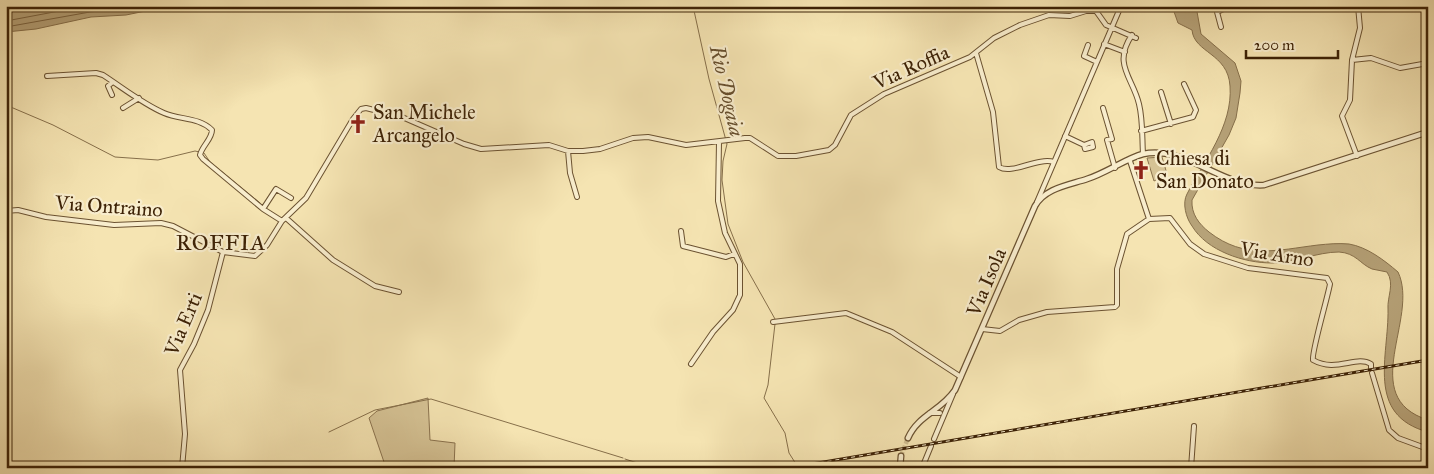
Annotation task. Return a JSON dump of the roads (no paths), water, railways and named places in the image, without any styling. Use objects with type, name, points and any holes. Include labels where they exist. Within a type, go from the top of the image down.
[{"type":"street","name":"Via Isola","points":[[934,439],[943,413],[982,329],[1121,6]]},
{"type":"street","points":[[1221,27],[1217,12],[1230,6]]},
{"type":"street","points":[[1357,156],[1342,116],[1350,100],[1352,60],[1359,40],[1358,6]]},
{"type":"street","name":"Via Roffia","points":[[722,142],[750,138],[769,151],[782,156],[829,150],[835,145],[848,120],[864,106],[976,53],[994,38],[1020,25],[1049,15],[1070,16],[1086,11],[1096,11],[1103,21],[1112,28]]},
{"type":"street","points":[[1112,28],[1134,37],[1125,52],[1125,72],[1138,101],[1143,154]]},
{"type":"street","points":[[1104,44],[1125,52]]},
{"type":"street","points":[[1088,45],[1084,56],[1097,62]]},
{"type":"street","points":[[976,53],[993,112],[999,167],[1009,170],[1044,161],[1054,162]]},
{"type":"street","points":[[1352,60],[1372,58],[1400,68],[1428,63]]},
{"type":"street","points":[[47,76],[96,73],[165,114],[183,116],[209,128],[212,135],[202,148],[200,155],[207,163],[263,209],[284,219],[333,260],[375,286],[399,292]]},
{"type":"street","points":[[112,96],[108,86],[113,82]]},
{"type":"street","points":[[1141,131],[1171,124],[1195,114],[1196,110],[1184,84]]},
{"type":"street","points":[[1161,92],[1171,124]]},
{"type":"street","points":[[123,108],[138,98]]},
{"type":"street","name":"Via Ontraino","points":[[6,211],[18,210],[46,217],[114,225],[161,223],[172,226],[223,252],[251,256],[259,254],[274,236],[284,219],[306,198],[353,119],[361,110],[366,108],[402,117],[464,144],[481,149],[549,145],[568,151]]},
{"type":"street","points":[[1103,108],[1112,139],[1107,140],[1115,168]]},
{"type":"street","points":[[1035,206],[1049,192],[1115,168],[1143,154],[1164,154],[1245,183],[1264,186],[1428,132]]},
{"type":"street","points":[[1065,136],[1084,145]]},
{"type":"street","points":[[577,197],[570,173],[568,151],[600,149],[633,138],[648,137],[686,145],[722,142],[718,201],[722,225],[740,264],[740,290],[738,302],[691,364]]},
{"type":"street","points":[[982,329],[1000,331],[1019,320],[1047,312],[1115,308],[1118,301],[1116,269],[1127,234],[1149,218],[1130,160]]},
{"type":"street","points":[[1046,181],[1049,192]]},
{"type":"street","points":[[1043,186],[1049,192]]},
{"type":"street","points":[[263,209],[276,189],[291,198]]},
{"type":"street","name":"Via Arno","points":[[1149,218],[1170,218],[1196,249],[1240,266],[1327,278],[1330,284],[1320,329],[1312,353],[1313,360],[1330,367],[1365,361],[1371,364],[1389,430],[1398,438],[1428,448]]},
{"type":"street","points":[[681,231],[683,246],[726,257],[734,254]]},
{"type":"street","name":"Via Erti","points":[[182,468],[185,434],[180,370],[194,344],[208,310],[223,252]]},
{"type":"street","points":[[773,322],[846,313],[892,332],[961,376]]},
{"type":"street","name":"Via Isola","points":[[908,438],[915,425],[940,407],[955,390]]},
{"type":"street","points":[[930,413],[943,413],[945,408],[940,407]]},
{"type":"street","points":[[1191,468],[1194,426]]},
{"type":"street","points":[[922,468],[931,446]]},
{"type":"street","points":[[900,468],[901,456]]},
{"type":"water","points":[[6,6],[170,6],[126,15],[91,17],[36,29],[6,32]]},
{"type":"water","points":[[1172,6],[1196,6],[1201,34],[1235,63],[1241,81],[1236,118],[1229,135],[1192,200],[1196,218],[1209,232],[1235,247],[1262,251],[1329,244],[1349,244],[1369,251],[1398,272],[1403,291],[1402,311],[1394,355],[1393,375],[1396,394],[1407,409],[1428,420],[1428,432],[1408,424],[1395,412],[1388,398],[1384,364],[1391,286],[1387,272],[1372,269],[1354,256],[1339,252],[1280,263],[1250,261],[1217,249],[1199,235],[1190,223],[1185,210],[1186,198],[1222,129],[1230,101],[1230,86],[1224,67],[1198,44],[1192,30],[1178,23]]},
{"type":"waterway","name":"Rio Dogaia","points":[[693,6],[709,79],[727,144],[723,161],[722,180],[728,224],[743,262],[775,319]]},
{"type":"waterway","points":[[6,105],[53,125],[115,157],[158,160],[195,151],[204,153],[210,162],[260,203]]},
{"type":"waterway","name":"Rio Dogaia","points":[[775,324],[768,385],[764,398],[785,433],[789,453],[796,464]]},
{"type":"waterway","points":[[329,432],[375,410],[431,399],[623,458]]},
{"type":"waterway","points":[[625,459],[653,468]]},
{"type":"tunnel","points":[[901,456],[908,438]]},
{"type":"railway","points":[[788,468],[1428,360]]},
{"type":"place","name":"San Michele Arcangelo","points":[[358,124]]},
{"type":"place","name":"Chiesa di San Donato","points":[[1141,170]]},
{"type":"district","name":"ROFFIA","points":[[221,242]]}]
